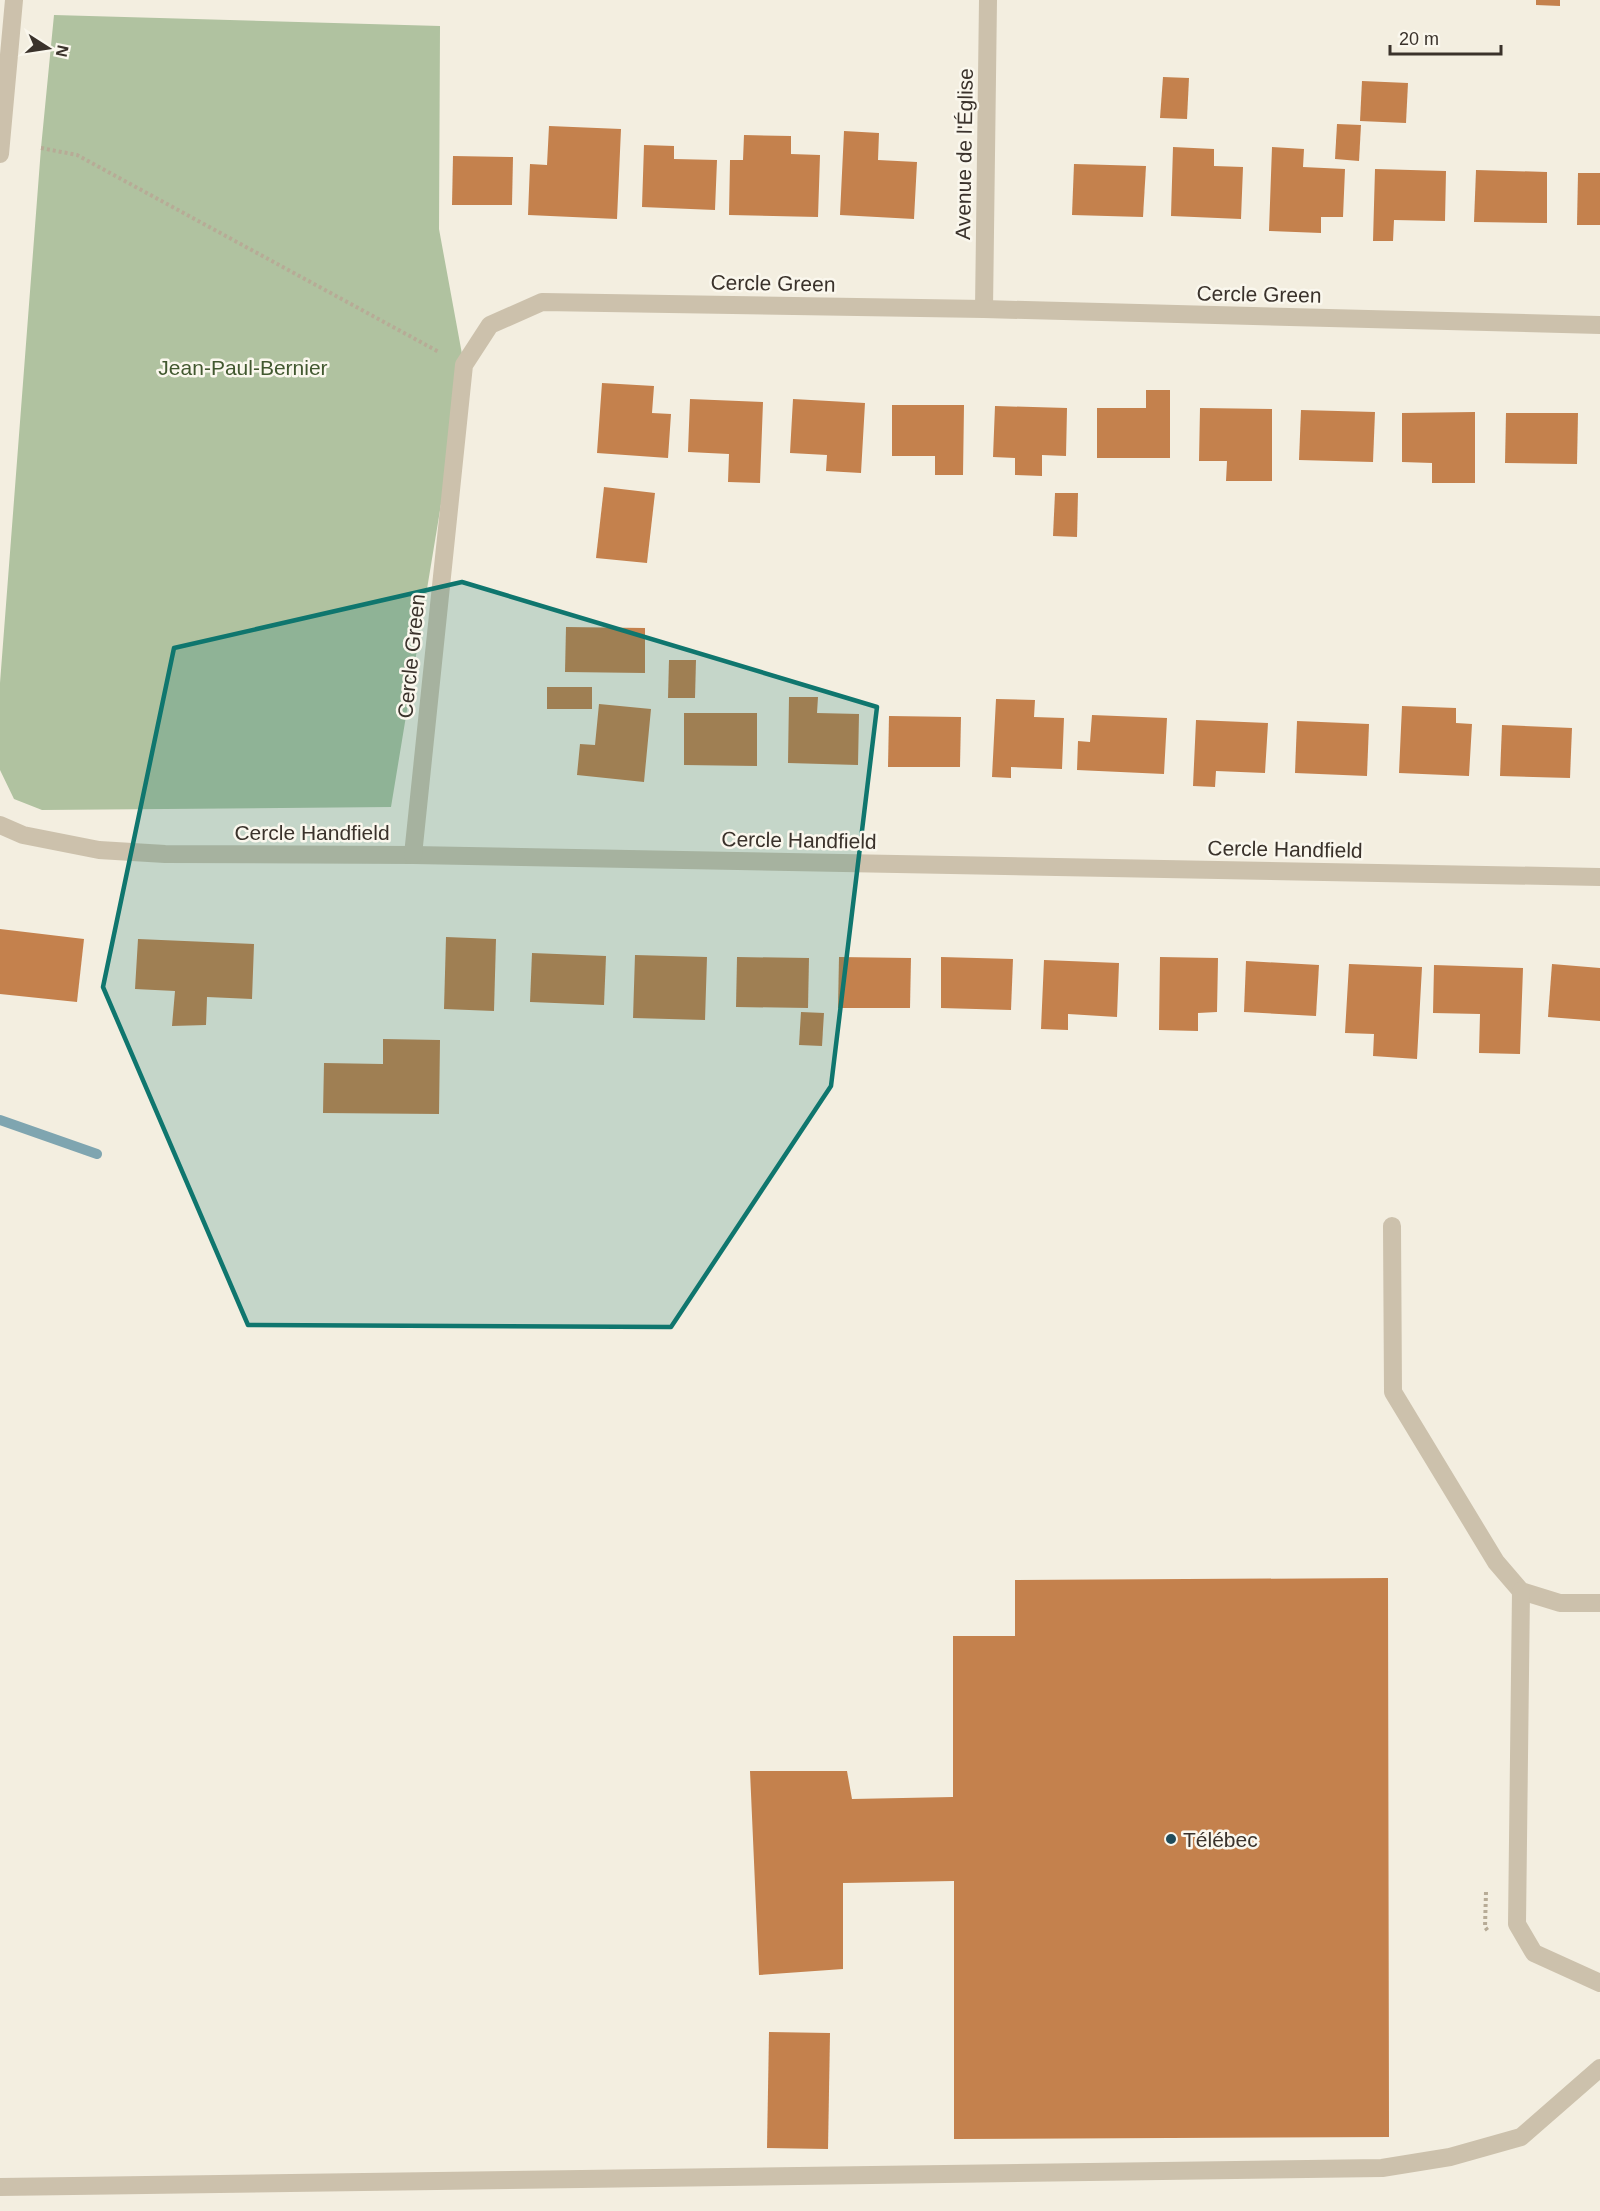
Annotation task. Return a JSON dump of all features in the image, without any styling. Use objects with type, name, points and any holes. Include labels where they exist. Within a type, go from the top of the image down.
[{"type":"street","points":[[0,154],[14,0]]},
{"type":"street","name":"Avenue de l'Église","points":[[984,309],[988,0]]},
{"type":"street","name":"Cercle Green","points":[[413,855],[464,366],[490,325],[542,302],[984,309],[1600,325]]},
{"type":"street","name":"Cercle Handfield","points":[[0,825],[23,835],[99,850],[165,854],[413,855],[1600,877]]},
{"type":"street","points":[[1392,1226],[1393,1392],[1496,1562],[1521,1591],[1560,1603],[1600,1603]]},
{"type":"street","points":[[1521,1591],[1517,1924],[1534,1953],[1600,1983]]},
{"type":"street","points":[[0,2187],[1382,2168],[1450,2157],[1521,2138],[1600,2068]]},
{"type":"path","points":[[41,148],[77,155],[464,366]]},
{"type":"highlighted area","points":[[462,582],[877,707],[831,1086],[671,1327],[248,1325],[103,987],[174,648]]},
{"type":"green space","name":"Jean-Paul-Bernier","points":[[54,15],[440,26],[439,229],[464,365],[391,807],[42,810],[14,799],[0,770],[0,683],[41,148]]},
{"type":"building","points":[[1536,0],[1560,0],[1560,6],[1536,5]]},
{"type":"building","points":[[1163,77],[1189,78],[1187,119],[1160,118]]},
{"type":"building","points":[[1362,81],[1408,83],[1406,123],[1360,121]]},
{"type":"building","points":[[1337,124],[1361,125],[1359,161],[1335,159]]},
{"type":"building","points":[[549,126],[621,129],[617,219],[528,215],[530,164],[547,165]]},
{"type":"building","points":[[844,131],[879,133],[878,160],[917,162],[914,219],[840,215]]},
{"type":"building","points":[[744,135],[791,136],[791,154],[820,155],[818,217],[729,215],[730,160],[743,160]]},
{"type":"building","points":[[644,145],[674,146],[674,159],[717,160],[715,210],[642,207]]},
{"type":"building","points":[[1173,147],[1214,149],[1214,166],[1243,167],[1241,219],[1171,216]]},
{"type":"building","points":[[1272,147],[1304,149],[1303,167],[1345,169],[1343,217],[1321,217],[1321,233],[1269,231]]},
{"type":"building","points":[[453,156],[513,157],[512,205],[452,205]]},
{"type":"building","points":[[1074,164],[1146,166],[1143,217],[1072,215]]},
{"type":"building","points":[[1375,169],[1446,171],[1445,221],[1394,220],[1393,241],[1373,241]]},
{"type":"building","points":[[1476,170],[1547,172],[1547,223],[1474,222]]},
{"type":"building","points":[[1578,173],[1600,173],[1600,225],[1577,225]]},
{"type":"building","points":[[602,383],[654,386],[652,413],[671,414],[668,458],[597,453]]},
{"type":"building","points":[[1146,390],[1170,390],[1170,458],[1097,458],[1097,408],[1146,408]]},
{"type":"building","points":[[690,399],[763,402],[760,483],[728,482],[729,454],[688,452]]},
{"type":"building","points":[[793,399],[865,403],[861,473],[826,471],[827,455],[790,453]]},
{"type":"building","points":[[892,405],[964,405],[963,475],[935,475],[935,456],[892,456]]},
{"type":"building","points":[[995,406],[1067,408],[1066,456],[1042,455],[1042,476],[1015,475],[1015,458],[993,457]]},
{"type":"building","points":[[1200,408],[1272,409],[1272,481],[1226,481],[1227,461],[1199,461]]},
{"type":"building","points":[[1301,410],[1375,412],[1373,462],[1299,460]]},
{"type":"building","points":[[1475,412],[1475,483],[1432,483],[1432,463],[1402,462],[1402,413]]},
{"type":"building","points":[[1506,413],[1578,413],[1577,464],[1505,463]]},
{"type":"building","points":[[604,487],[655,493],[647,563],[596,558]]},
{"type":"building","points":[[1055,493],[1078,493],[1077,537],[1053,536]]},
{"type":"building","points":[[566,627],[645,628],[645,673],[565,672]]},
{"type":"building","points":[[669,660],[696,660],[695,698],[668,698]]},
{"type":"building","points":[[547,687],[592,687],[592,709],[547,709]]},
{"type":"building","points":[[789,697],[818,697],[817,713],[859,714],[858,765],[788,763]]},
{"type":"building","points":[[996,699],[1035,700],[1034,717],[1064,718],[1062,769],[1011,767],[1011,778],[992,777]]},
{"type":"building","points":[[599,704],[651,709],[644,782],[577,775],[580,744],[595,745]]},
{"type":"building","points":[[1402,706],[1456,708],[1456,723],[1472,724],[1469,776],[1399,773]]},
{"type":"building","points":[[684,713],[757,713],[757,766],[684,765]]},
{"type":"building","points":[[1092,715],[1167,718],[1164,774],[1077,770],[1078,741],[1090,742]]},
{"type":"building","points":[[889,716],[961,717],[960,767],[888,767]]},
{"type":"building","points":[[1196,720],[1268,723],[1265,773],[1216,771],[1215,787],[1193,786]]},
{"type":"building","points":[[1297,721],[1369,724],[1367,776],[1295,773]]},
{"type":"building","points":[[1502,725],[1572,728],[1570,778],[1500,776]]},
{"type":"building","points":[[0,929],[84,939],[77,1002],[0,994]]},
{"type":"building","points":[[446,937],[496,939],[494,1011],[444,1009]]},
{"type":"building","points":[[138,939],[254,944],[252,999],[207,997],[206,1025],[172,1026],[175,991],[135,989]]},
{"type":"building","points":[[532,953],[606,956],[604,1005],[530,1002]]},
{"type":"building","points":[[635,955],[707,957],[705,1020],[633,1018]]},
{"type":"building","points":[[737,957],[809,958],[808,1008],[736,1007]]},
{"type":"building","points":[[839,957],[911,958],[910,1008],[838,1008]]},
{"type":"building","points":[[941,957],[1013,959],[1011,1010],[941,1008]]},
{"type":"building","points":[[1160,957],[1218,958],[1217,1012],[1198,1013],[1198,1031],[1159,1030]]},
{"type":"building","points":[[1044,960],[1119,963],[1117,1017],[1068,1014],[1068,1030],[1041,1029]]},
{"type":"building","points":[[1246,961],[1319,965],[1316,1016],[1244,1012]]},
{"type":"building","points":[[1349,964],[1422,967],[1417,1059],[1373,1056],[1374,1034],[1345,1033]]},
{"type":"building","points":[[1552,964],[1600,968],[1600,1021],[1548,1017]]},
{"type":"building","points":[[1434,965],[1523,968],[1520,1054],[1479,1053],[1480,1014],[1433,1013]]},
{"type":"building","points":[[801,1012],[824,1013],[822,1046],[799,1045]]},
{"type":"building","points":[[383,1039],[440,1040],[439,1114],[323,1113],[324,1063],[383,1064]]},
{"type":"building","name":"Télébec","points":[[1388,1578],[1389,2137],[954,2139],[954,1881],[843,1883],[843,1969],[759,1975],[750,1771],[847,1771],[852,1799],[953,1797],[953,1636],[1015,1636],[1015,1580]]},
{"type":"building","points":[[769,2032],[830,2033],[828,2149],[767,2148]]},
{"type":"waterway","points":[[0,1120],[97,1154]]},
{"type":"place","name":"Télébec","points":[[1171,1839]]}]
